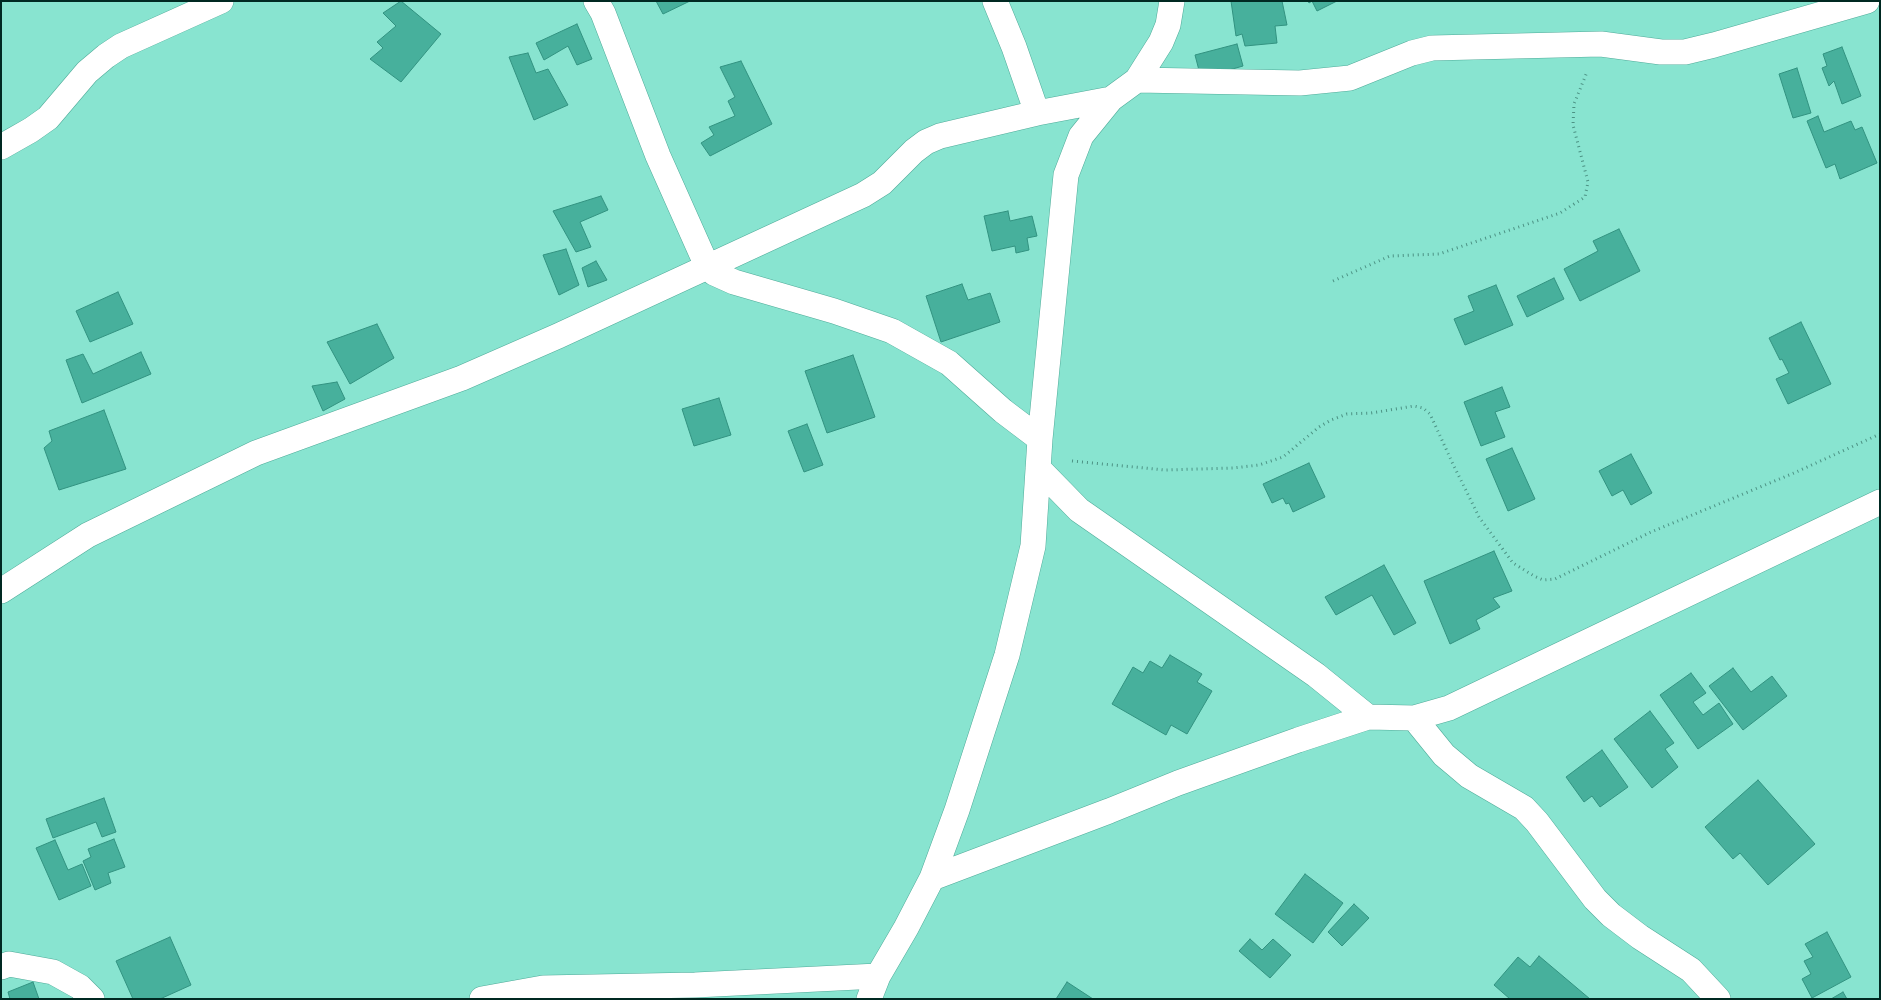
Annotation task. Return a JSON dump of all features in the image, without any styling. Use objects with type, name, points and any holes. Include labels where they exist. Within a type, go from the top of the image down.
[{"type":"street","points":[[1,147],[32,130],[48,118],[87,72],[106,56],[129,43],[220,1]]},
{"type":"street","points":[[596,1],[603,13],[658,156],[707,266],[714,273],[734,282],[834,311],[892,331],[949,363],[1003,411],[1039,454],[1079,510],[1316,674],[1368,717]]},
{"type":"street","points":[[995,1],[1037,113]]},
{"type":"street","points":[[869,999],[878,976],[932,878],[957,810],[1007,656],[1033,546],[1039,454],[1066,176],[1081,136],[1112,99],[1137,80],[1162,42],[1168,25],[1172,1]]},
{"type":"street","points":[[1137,80],[1300,82],[1350,78],[1412,52],[1432,48],[1601,44],[1661,52],[1685,52],[1867,1]]},
{"type":"street","points":[[1,591],[88,535],[256,453],[462,378],[558,336],[863,195],[882,183],[914,151],[926,142],[940,136],[1037,113],[1112,99]]},
{"type":"street","points":[[932,878],[1178,783],[1298,740],[1368,717],[1414,718],[1449,708],[1880,502]]},
{"type":"street","points":[[1414,718],[1444,755],[1469,776],[1524,808],[1542,828],[1595,899],[1611,915],[1640,937],[1691,970],[1718,999]]},
{"type":"street","points":[[1,967],[9,964],[53,972],[80,987],[92,999]]},
{"type":"street","points":[[482,999],[543,988],[695,985],[878,976]]},
{"type":"path","points":[[1333,280],[1390,256],[1439,254],[1560,212],[1585,197],[1588,182],[1573,125],[1574,104],[1584,78],[1601,44]]},
{"type":"path","points":[[1039,454],[1096,464],[1165,470],[1233,468],[1259,465],[1284,457],[1319,427],[1347,414],[1371,413],[1414,406],[1423,408],[1430,414],[1479,517],[1513,563],[1544,580],[1555,579],[1651,532],[1794,474],[1880,434]]},
{"type":"building","points":[[401,1],[441,34],[401,82],[370,59],[383,48],[377,42],[396,26],[383,13]]},
{"type":"building","points":[[656,1],[690,1],[663,14]]},
{"type":"building","points":[[1231,1],[1282,1],[1287,25],[1275,26],[1277,43],[1245,46],[1242,34],[1236,36]]},
{"type":"building","points":[[1312,1],[1337,1],[1317,11]]},
{"type":"building","points":[[577,24],[592,59],[577,65],[568,46],[544,60],[536,43]]},
{"type":"building","points":[[1237,44],[1243,66],[1201,78],[1195,55]]},
{"type":"building","points":[[1842,47],[1861,96],[1842,104],[1834,81],[1829,86],[1822,68],[1827,66],[1823,54]]},
{"type":"building","points":[[528,53],[536,73],[548,69],[568,105],[534,120],[509,57]]},
{"type":"building","points":[[741,61],[772,124],[710,156],[701,143],[714,135],[709,127],[735,116],[728,101],[735,97],[720,67]]},
{"type":"building","points":[[1797,68],[1811,113],[1793,118],[1779,74]]},
{"type":"building","points":[[1818,116],[1824,132],[1851,121],[1855,130],[1862,127],[1877,163],[1840,179],[1835,164],[1826,168],[1807,121]]},
{"type":"building","points":[[601,196],[608,210],[580,222],[591,247],[576,252],[553,211]]},
{"type":"building","points":[[1008,211],[1010,221],[1032,216],[1037,236],[1027,238],[1029,250],[1016,253],[1015,246],[992,251],[984,216]]},
{"type":"building","points":[[1619,229],[1640,271],[1580,301],[1564,269],[1598,251],[1593,241]]},
{"type":"building","points":[[566,249],[579,285],[559,295],[543,255]]},
{"type":"building","points":[[596,261],[607,280],[588,287],[582,268]]},
{"type":"building","points":[[1554,278],[1564,299],[1527,317],[1517,296]]},
{"type":"building","points":[[962,284],[968,300],[990,293],[1000,322],[941,342],[926,296]]},
{"type":"building","points":[[1496,285],[1513,325],[1465,345],[1454,319],[1474,311],[1468,296]]},
{"type":"building","points":[[118,292],[133,324],[90,342],[76,311]]},
{"type":"building","points":[[1801,322],[1831,384],[1788,404],[1776,379],[1789,373],[1769,338]]},
{"type":"building","points":[[377,324],[394,358],[350,384],[327,342]]},
{"type":"building","points":[[141,352],[151,374],[82,403],[66,360],[83,354],[93,374]]},
{"type":"building","points":[[853,355],[875,417],[827,433],[805,371]]},
{"type":"building","points":[[337,382],[345,399],[323,411],[312,386]]},
{"type":"building","points":[[1502,387],[1510,407],[1495,412],[1505,437],[1481,446],[1464,402]]},
{"type":"building","points":[[719,398],[731,435],[694,446],[682,409]]},
{"type":"building","points":[[104,410],[126,469],[59,490],[44,448],[52,441],[49,431]]},
{"type":"building","points":[[807,424],[823,465],[804,472],[788,431]]},
{"type":"building","points":[[1512,448],[1535,499],[1508,511],[1486,459]]},
{"type":"building","points":[[1631,454],[1652,493],[1631,505],[1623,490],[1612,496],[1599,471]]},
{"type":"building","points":[[1309,463],[1325,497],[1293,512],[1289,503],[1286,504],[1283,498],[1272,503],[1263,484]]},
{"type":"building","points":[[1494,551],[1512,591],[1493,598],[1500,607],[1476,620],[1480,629],[1450,644],[1424,581]]},
{"type":"building","points":[[1384,565],[1416,623],[1394,635],[1372,595],[1336,615],[1325,597]]},
{"type":"building","points":[[1170,655],[1202,674],[1197,682],[1212,691],[1187,734],[1171,725],[1166,735],[1112,704],[1133,667],[1143,673],[1150,661],[1162,668]]},
{"type":"building","points":[[1733,668],[1751,692],[1772,676],[1787,696],[1743,730],[1709,686]]},
{"type":"building","points":[[1691,673],[1706,693],[1693,702],[1703,715],[1719,703],[1733,724],[1698,749],[1660,695]]},
{"type":"building","points":[[1650,711],[1674,743],[1665,749],[1678,767],[1652,788],[1614,739]]},
{"type":"building","points":[[1602,750],[1628,787],[1600,807],[1592,796],[1584,802],[1566,777]]},
{"type":"building","points":[[1758,780],[1815,844],[1768,885],[1740,853],[1733,859],[1705,827]]},
{"type":"building","points":[[104,798],[116,832],[102,837],[96,822],[53,838],[46,819]]},
{"type":"building","points":[[114,839],[125,867],[108,873],[111,883],[95,890],[83,861],[91,857],[88,849]]},
{"type":"building","points":[[55,840],[68,870],[82,864],[91,886],[59,900],[36,848]]},
{"type":"building","points":[[1305,874],[1343,903],[1313,943],[1275,914]]},
{"type":"building","points":[[1354,904],[1369,918],[1342,946],[1328,932]]},
{"type":"building","points":[[1827,932],[1851,977],[1812,998],[1802,979],[1811,974],[1804,961],[1813,957],[1805,944]]},
{"type":"building","points":[[170,937],[191,985],[160,999],[133,999],[116,961]]},
{"type":"building","points":[[1250,939],[1262,950],[1273,939],[1291,955],[1270,978],[1239,951]]},
{"type":"building","points":[[1539,956],[1590,999],[1510,999],[1494,985],[1518,957],[1530,967]]},
{"type":"building","points":[[33,982],[39,999],[10,999],[8,992]]},
{"type":"building","points":[[1067,982],[1093,999],[1056,999]]},
{"type":"building","points":[[1843,992],[1847,999],[1831,999]]}]
